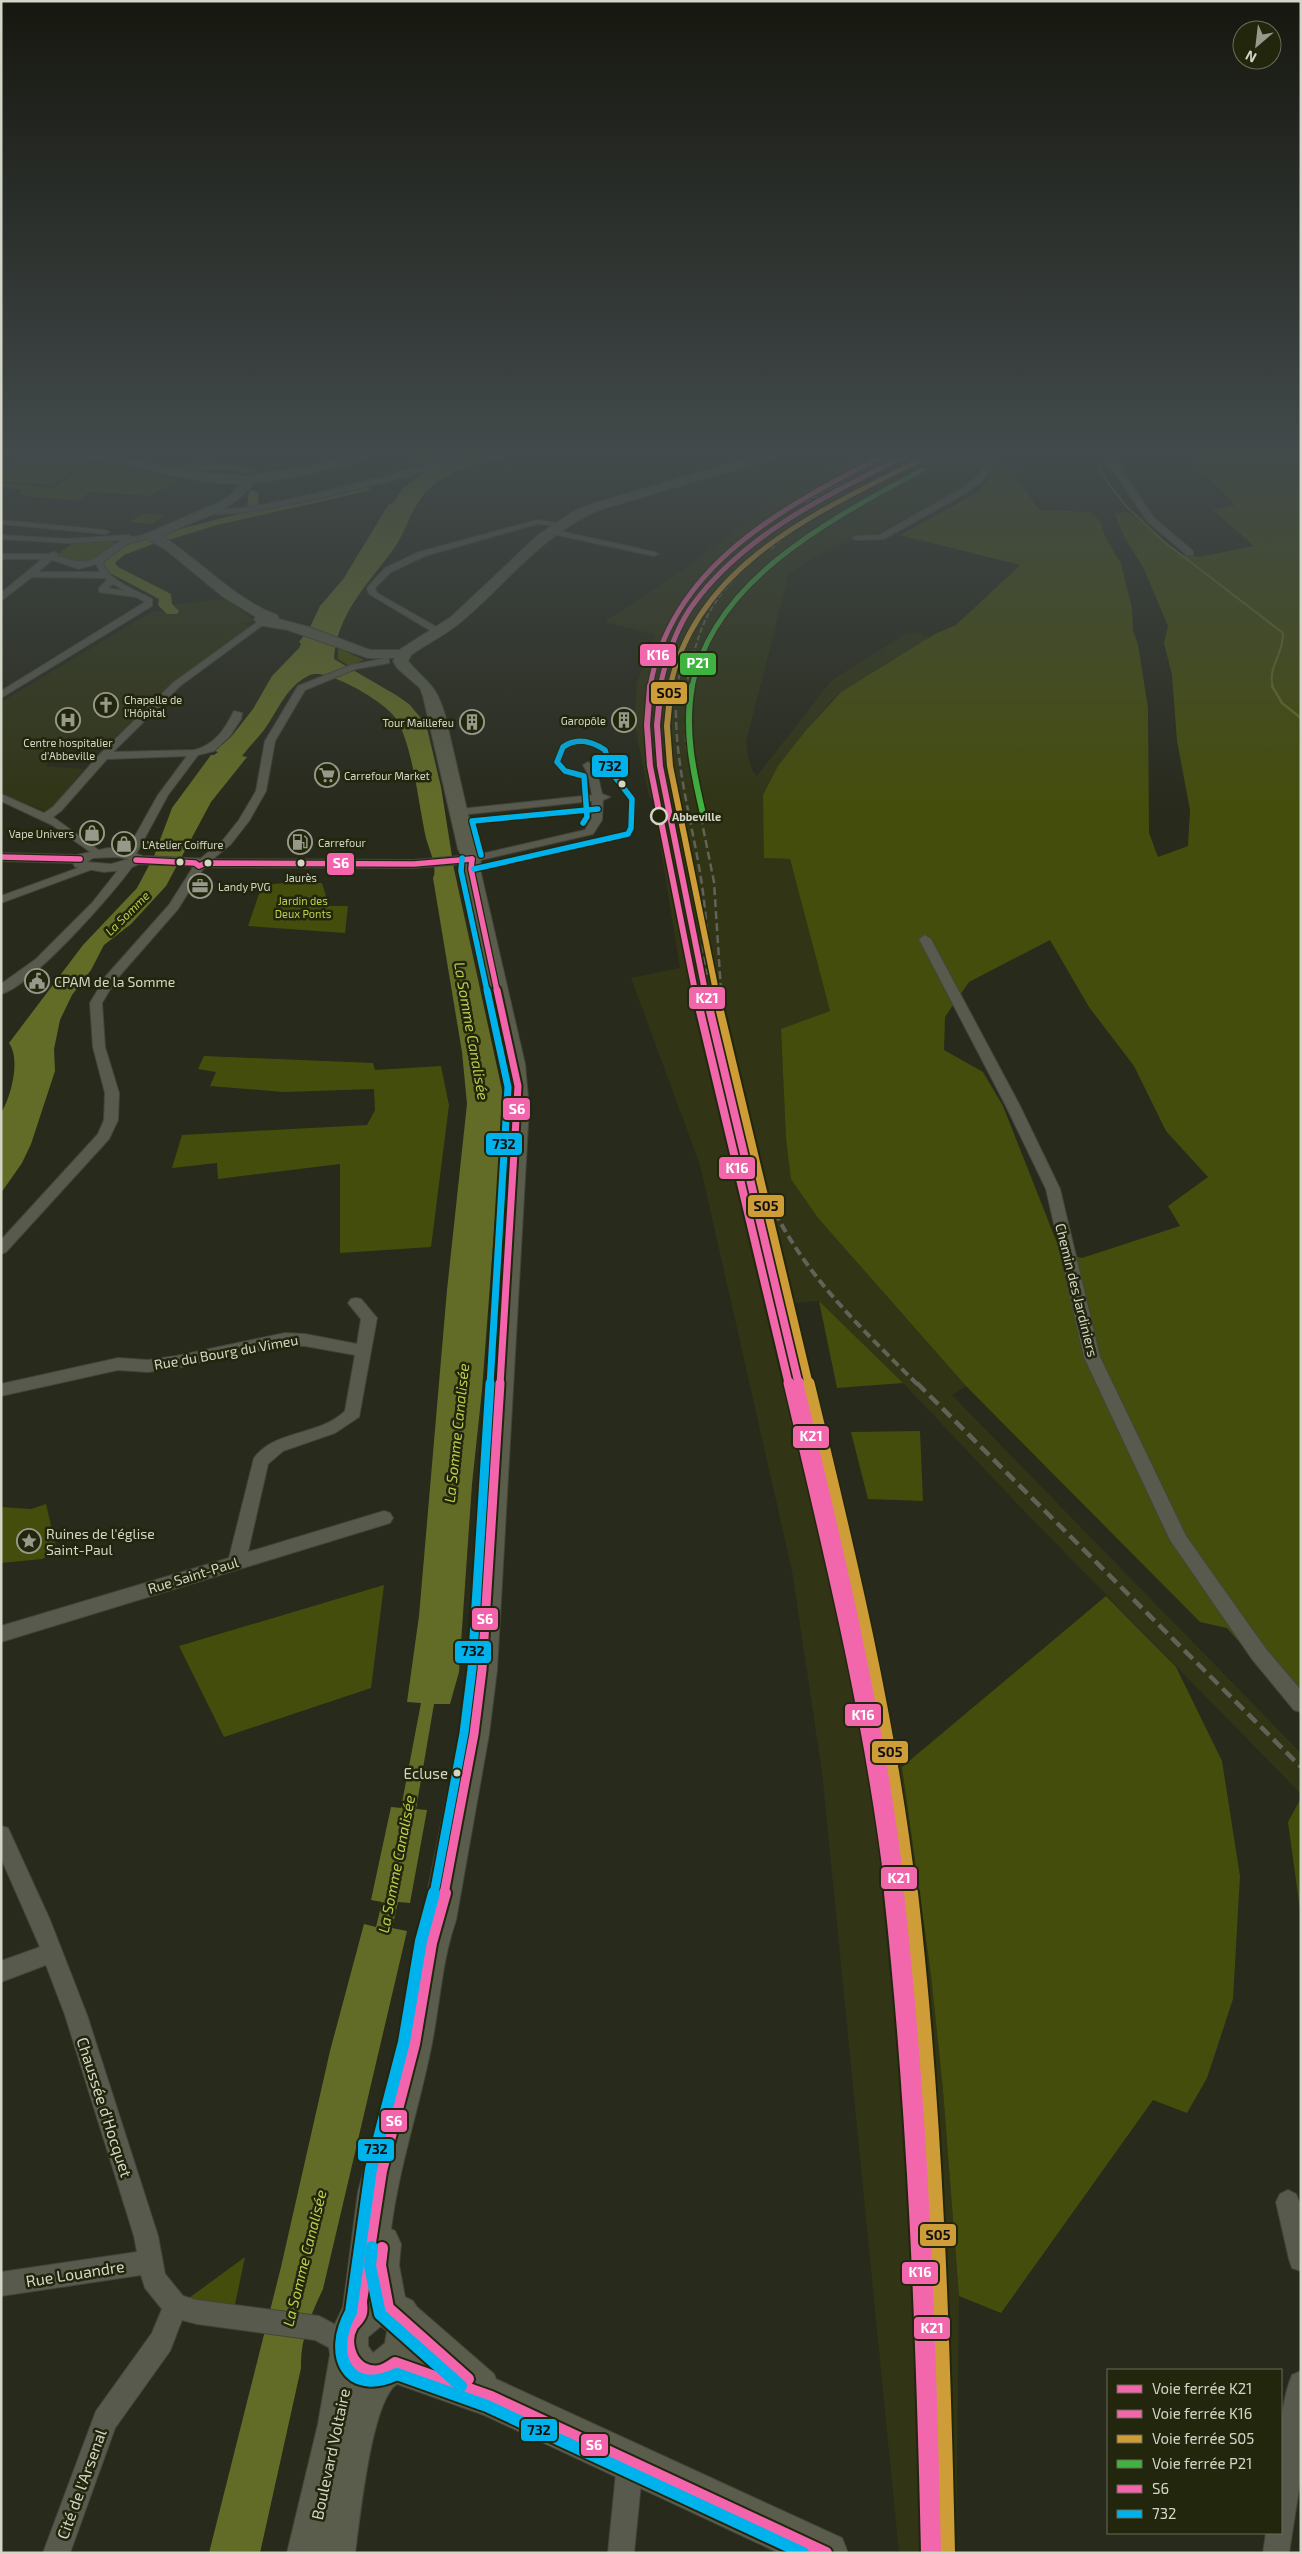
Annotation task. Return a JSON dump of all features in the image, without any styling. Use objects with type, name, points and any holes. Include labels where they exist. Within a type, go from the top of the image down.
[{"type":"main road","points":[[199,571],[264,618]]},
{"type":"main road","points":[[383,660],[441,630],[507,571]]},
{"type":"main road","name":"Boulevard Voltaire","points":[[264,618],[301,629],[383,660],[425,683],[432,697],[460,812],[467,850],[466,859],[471,869],[515,1064],[518,1108],[482,1670],[474,1734],[439,1920],[431,1943],[421,1992],[414,2044],[380,2178],[360,2407],[342,2487],[334,2553]]},
{"type":"main road","points":[[366,2336],[491,2397],[827,2553]]},
{"type":"main road","name":"Boulevard Voltaire","points":[[308,2553],[338,2424],[366,2336]]},
{"type":"street","points":[[1,598],[33,571]]},
{"type":"street","points":[[29,574],[99,571]]},
{"type":"street","points":[[104,571],[102,590],[132,595],[139,594]]},
{"type":"street","points":[[1,695],[149,604],[149,601],[104,571]]},
{"type":"street","points":[[387,571],[371,588],[373,594],[441,630]]},
{"type":"street","points":[[46,817],[57,809],[104,756],[184,677],[228,649],[264,618]]},
{"type":"street","points":[[1,1249],[59,1183],[99,1143],[108,1129],[112,1093],[99,1046],[96,1003],[110,978],[174,908],[198,863],[227,842],[244,820],[261,791],[270,741],[302,688],[320,679],[383,660]]},
{"type":"street","points":[[104,756],[194,753],[210,748],[226,734],[237,713]]},
{"type":"street","points":[[1,990],[40,962],[72,927],[96,905],[135,861],[163,795],[194,753]]},
{"type":"street","points":[[1,857],[84,863],[135,861],[420,864],[466,859],[589,832],[597,820],[601,798],[593,762]]},
{"type":"street","points":[[1,797],[46,817],[96,853]]},
{"type":"street","points":[[460,812],[601,798]]},
{"type":"street","points":[[1,808],[22,806]]},
{"type":"street","points":[[1,900],[84,863],[89,854],[96,853],[135,861]]},
{"type":"street","name":"Chemin des Jardiniers","points":[[925,939],[1014,1106],[1052,1189],[1092,1357],[1179,1540],[1259,1654],[1301,1704]]},
{"type":"street","points":[[1,975],[16,979]]},
{"type":"street","points":[[237,1562],[260,1462],[268,1452],[276,1447],[349,1419],[353,1413],[362,1350],[369,1318],[356,1303]]},
{"type":"street","name":"Rue du Bourg du Vimeu","points":[[1,1390],[118,1364],[148,1366],[176,1362],[285,1339],[304,1338],[338,1348],[362,1350]]},
{"type":"street","name":"Rue Saint-Paul","points":[[1,1634],[384,1518]]},
{"type":"street","name":"Chaussée d'Hocquet","points":[[1,1835],[53,1952],[82,2033],[146,2236],[149,2262],[154,2279],[176,2306]]},
{"type":"street","points":[[1,1972],[53,1952]]},
{"type":"street","points":[[1288,2202],[1301,2259]]},
{"type":"street","name":"Rue Louandre","points":[[1,2284],[149,2262]]},
{"type":"street","points":[[176,2306],[197,2312],[366,2336]]},
{"type":"street","name":"Cité de l'Arsenal","points":[[56,2553],[105,2420],[161,2342],[176,2306]]},
{"type":"street","points":[[1282,2515],[1301,2384]]},
{"type":"street","points":[[621,2553],[630,2461]]},
{"type":"street","points":[[1276,2553],[1279,2534]]},
{"type":"shaded area","points":[[681,571],[793,571],[789,574],[746,742],[749,760],[753,772],[757,776],[832,680],[904,635],[915,632],[929,638],[841,692],[831,701],[807,729],[763,795],[765,858],[790,859],[830,1011],[781,1030],[786,1139],[791,1178],[818,1218],[966,1386],[952,1395],[1301,1753],[1301,1794],[1029,1516],[903,1383],[819,1301],[795,1303],[902,1767],[931,1975],[943,2090],[959,2296],[956,2553],[899,2553],[822,1772],[792,1571],[700,1165],[631,978],[680,968],[653,800],[649,796],[634,721],[637,682],[656,635],[604,622]]},
{"type":"shaded area","name":"Centre hospitalier d'Abbeville","points":[[226,599],[254,621],[242,624],[255,627],[182,675],[112,740],[68,737],[46,766],[84,769],[52,808],[45,811],[1,794],[1,702],[153,611],[170,612],[174,611],[170,605]]},
{"type":"green space","points":[[1013,571],[1123,571],[1132,608],[1133,631],[1138,644],[1148,708],[1149,833],[1158,857],[1188,846],[1190,810],[1177,741],[1172,675],[1164,643],[1168,626],[1145,571],[1301,571],[1301,1714],[1227,1628],[1200,1622],[966,1386],[818,1218],[791,1179],[786,1139],[781,1029],[830,1011],[790,859],[764,858],[763,795],[778,766],[807,729],[841,692],[935,634],[956,625]],"holes":[[[1050,940],[1089,1007],[1134,1066],[1166,1131],[1208,1177],[1168,1206],[1180,1226],[1082,1258],[1061,1253],[1003,1106],[983,1072],[944,1050],[945,1017],[969,982]]]},
{"type":"green space","points":[[338,648],[364,660],[349,666],[338,659]]},
{"type":"green space","name":"Jardin des Deux Ponts","points":[[322,883],[329,906],[348,906],[345,933],[248,926],[262,885]]},
{"type":"green space","points":[[204,1056],[373,1063],[375,1070],[441,1066],[449,1105],[431,1247],[340,1253],[340,1164],[218,1179],[217,1163],[172,1168],[182,1135],[367,1125],[375,1110],[374,1089],[283,1092],[210,1086],[216,1072],[198,1069]]},
{"type":"green space","points":[[819,1301],[903,1383],[837,1388]]},
{"type":"green space","points":[[920,1431],[923,1501],[868,1499],[851,1432]]},
{"type":"green space","points":[[46,1504],[57,1551],[42,1559],[1,1563],[1,1507],[31,1509]]},
{"type":"green space","points":[[384,1585],[371,1688],[224,1737],[179,1646]]},
{"type":"green space","points":[[1106,1596],[1176,1667],[1222,1761],[1240,1876],[1233,1999],[1207,2078],[1187,2113],[1153,2100],[1001,2313],[959,2296],[943,2090],[931,1975],[902,1767]]},
{"type":"green space","points":[[1301,1798],[1301,1917],[1288,1822]]},
{"type":"green space","points":[[245,2257],[233,2314],[178,2306]]},
{"type":"water","points":[[348,571],[376,571],[356,599],[341,627],[334,659],[409,704],[426,724],[441,787],[454,869],[502,1090],[499,1166],[482,1390],[472,1484],[459,1672],[450,1704],[434,1704],[416,1809],[427,1810],[410,1903],[398,1902],[392,1928],[407,1931],[323,2289],[304,2337],[301,2368],[260,2553],[209,2553],[281,2267],[330,2051],[364,1924],[376,1927],[382,1902],[371,1900],[391,1807],[401,1808],[421,1703],[407,1702],[419,1616],[447,1290],[467,1104],[462,1052],[433,878],[434,864],[426,838],[408,747],[397,720],[392,713],[357,689],[330,676],[310,675],[289,692],[264,730],[242,756],[247,757],[211,802],[166,886],[131,924],[104,945],[91,970],[72,995],[60,1020],[54,1049],[55,1071],[31,1144],[22,1163],[1,1193],[1,1113],[8,1098],[13,1078],[13,1050],[9,1043],[83,945],[137,888],[154,856],[172,808],[211,755],[218,752],[215,751],[231,737],[253,709],[272,676],[299,648],[301,644],[299,642],[309,629],[320,606]]},
{"type":"waterway","points":[[116,571],[166,597],[165,605],[172,611]]},
{"type":"waterway","points":[[1202,571],[1283,633],[1283,641],[1272,673],[1273,687]]},
{"type":"waterway","points":[[1272,686],[1282,703],[1301,718]]},
{"type":"railway","points":[[686,687],[692,659],[709,613],[722,593],[741,571]]},
{"type":"railway","points":[[677,687],[685,649],[701,615]]},
{"type":"railway","points":[[677,686],[677,737],[702,885],[712,991]]},
{"type":"railway","points":[[686,687],[686,743],[714,882],[721,991]]},
{"type":"railway","points":[[701,933],[707,975]]},
{"type":"railway","points":[[712,990],[714,1004]]},
{"type":"railway","points":[[721,990],[724,1047]]},
{"type":"railway","points":[[722,1041],[750,1155]]},
{"type":"railway","points":[[749,1150],[763,1187],[779,1221],[818,1279],[864,1331],[918,1385]]},
{"type":"railway","points":[[758,1189],[768,1256]]},
{"type":"railway","points":[[917,1383],[1301,1767]]},
{"type":"rail line","name":"K16","points":[[707,571],[684,601],[666,633],[656,659],[648,698],[648,752],[654,794],[688,961],[834,1574],[850,1646],[871,1759],[888,1872],[901,1984],[910,2097],[922,2324],[928,2553]]},
{"type":"rail line","name":"K21","points":[[721,571],[692,607],[674,639],[660,688],[657,712],[658,752],[698,959],[843,1572],[881,1757],[898,1871],[911,1984],[920,2097],[932,2324],[938,2553]]},
{"type":"rail line","name":"S05","points":[[737,571],[727,580],[704,609],[680,652],[668,701],[668,752],[703,933],[853,1570],[891,1755],[908,1868],[921,1982],[930,2095],[942,2323],[948,2553]]},
{"type":"rail line","name":"P21","points":[[703,814],[694,775],[688,722],[688,709],[696,667],[715,628],[741,594],[765,571]]},
{"type":"transit line","name":"732","points":[[474,869],[628,834],[631,828],[632,799],[627,790],[612,773],[605,750],[591,742],[576,741],[563,747],[557,762],[565,771],[584,776],[587,817],[583,823]]},
{"type":"transit line","name":"732","points":[[481,855],[477,846],[472,821],[598,809]]},
{"type":"transit line","name":"S6","points":[[1,857],[80,859]]},
{"type":"transit line","name":"732","points":[[462,858],[461,871],[508,1087],[472,1669],[464,1733],[444,1845],[429,1917],[421,1941],[404,2042],[371,2169],[351,2312],[342,2327],[339,2342],[341,2357],[347,2368],[356,2377],[368,2382],[382,2381],[397,2374],[487,2406],[803,2553]]},
{"type":"transit line","name":"S6","points":[[472,859],[471,869],[518,1086],[482,1670],[474,1734],[454,1847],[439,1920],[431,1943],[414,2044],[381,2171],[361,2301],[361,2315],[351,2328],[349,2351],[354,2363],[370,2372],[385,2370],[395,2363],[491,2397],[826,2553]]},
{"type":"transit line","name":"S6","points":[[136,860],[195,863],[199,866],[206,863],[414,864],[472,859]]},
{"type":"transit line","name":"732","points":[[372,2247],[370,2266],[380,2314],[461,2386]]},
{"type":"transit line","name":"S6","points":[[382,2248],[380,2265],[388,2308],[468,2379]]},
{"type":"place","name":"Chapelle de l'Hôpital","points":[[106,705]]},
{"type":"place","name":"Centre hospitalier d'Abbeville","points":[[68,720]]},
{"type":"place","name":"Garopôle","points":[[624,720]]},
{"type":"place","name":"Tour Maillefeu","points":[[472,722]]},
{"type":"place","name":"Carrefour Market","points":[[327,775]]},
{"type":"place","name":"Abbeville","points":[[659,816]]},
{"type":"place","name":"Vape Univers","points":[[92,833]]},
{"type":"place","name":"Carrefour","points":[[300,842]]},
{"type":"place","name":"L'Atelier Coiffure","points":[[124,844]]},
{"type":"place","name":"Jaurès","points":[[301,863]]},
{"type":"place","name":"Landy PVG","points":[[200,886]]},
{"type":"place","name":"CPAM de la Somme","points":[[37,981]]},
{"type":"place","name":"Ruines de l'église Saint-Paul","points":[[29,1541]]},
{"type":"place","name":"Ecluse","points":[[457,1773]]},
{"type":"water label","name":"La Somme","points":[[127,913]]},
{"type":"water label","name":"La Somme Canalisée","points":[[472,1031]]},
{"type":"water label","name":"La Somme Canalisée","points":[[456,1433]]},
{"type":"water label","name":"La Somme Canalisée","points":[[396,1864]]},
{"type":"water label","name":"La Somme Canalisée","points":[[304,2258]]}]
